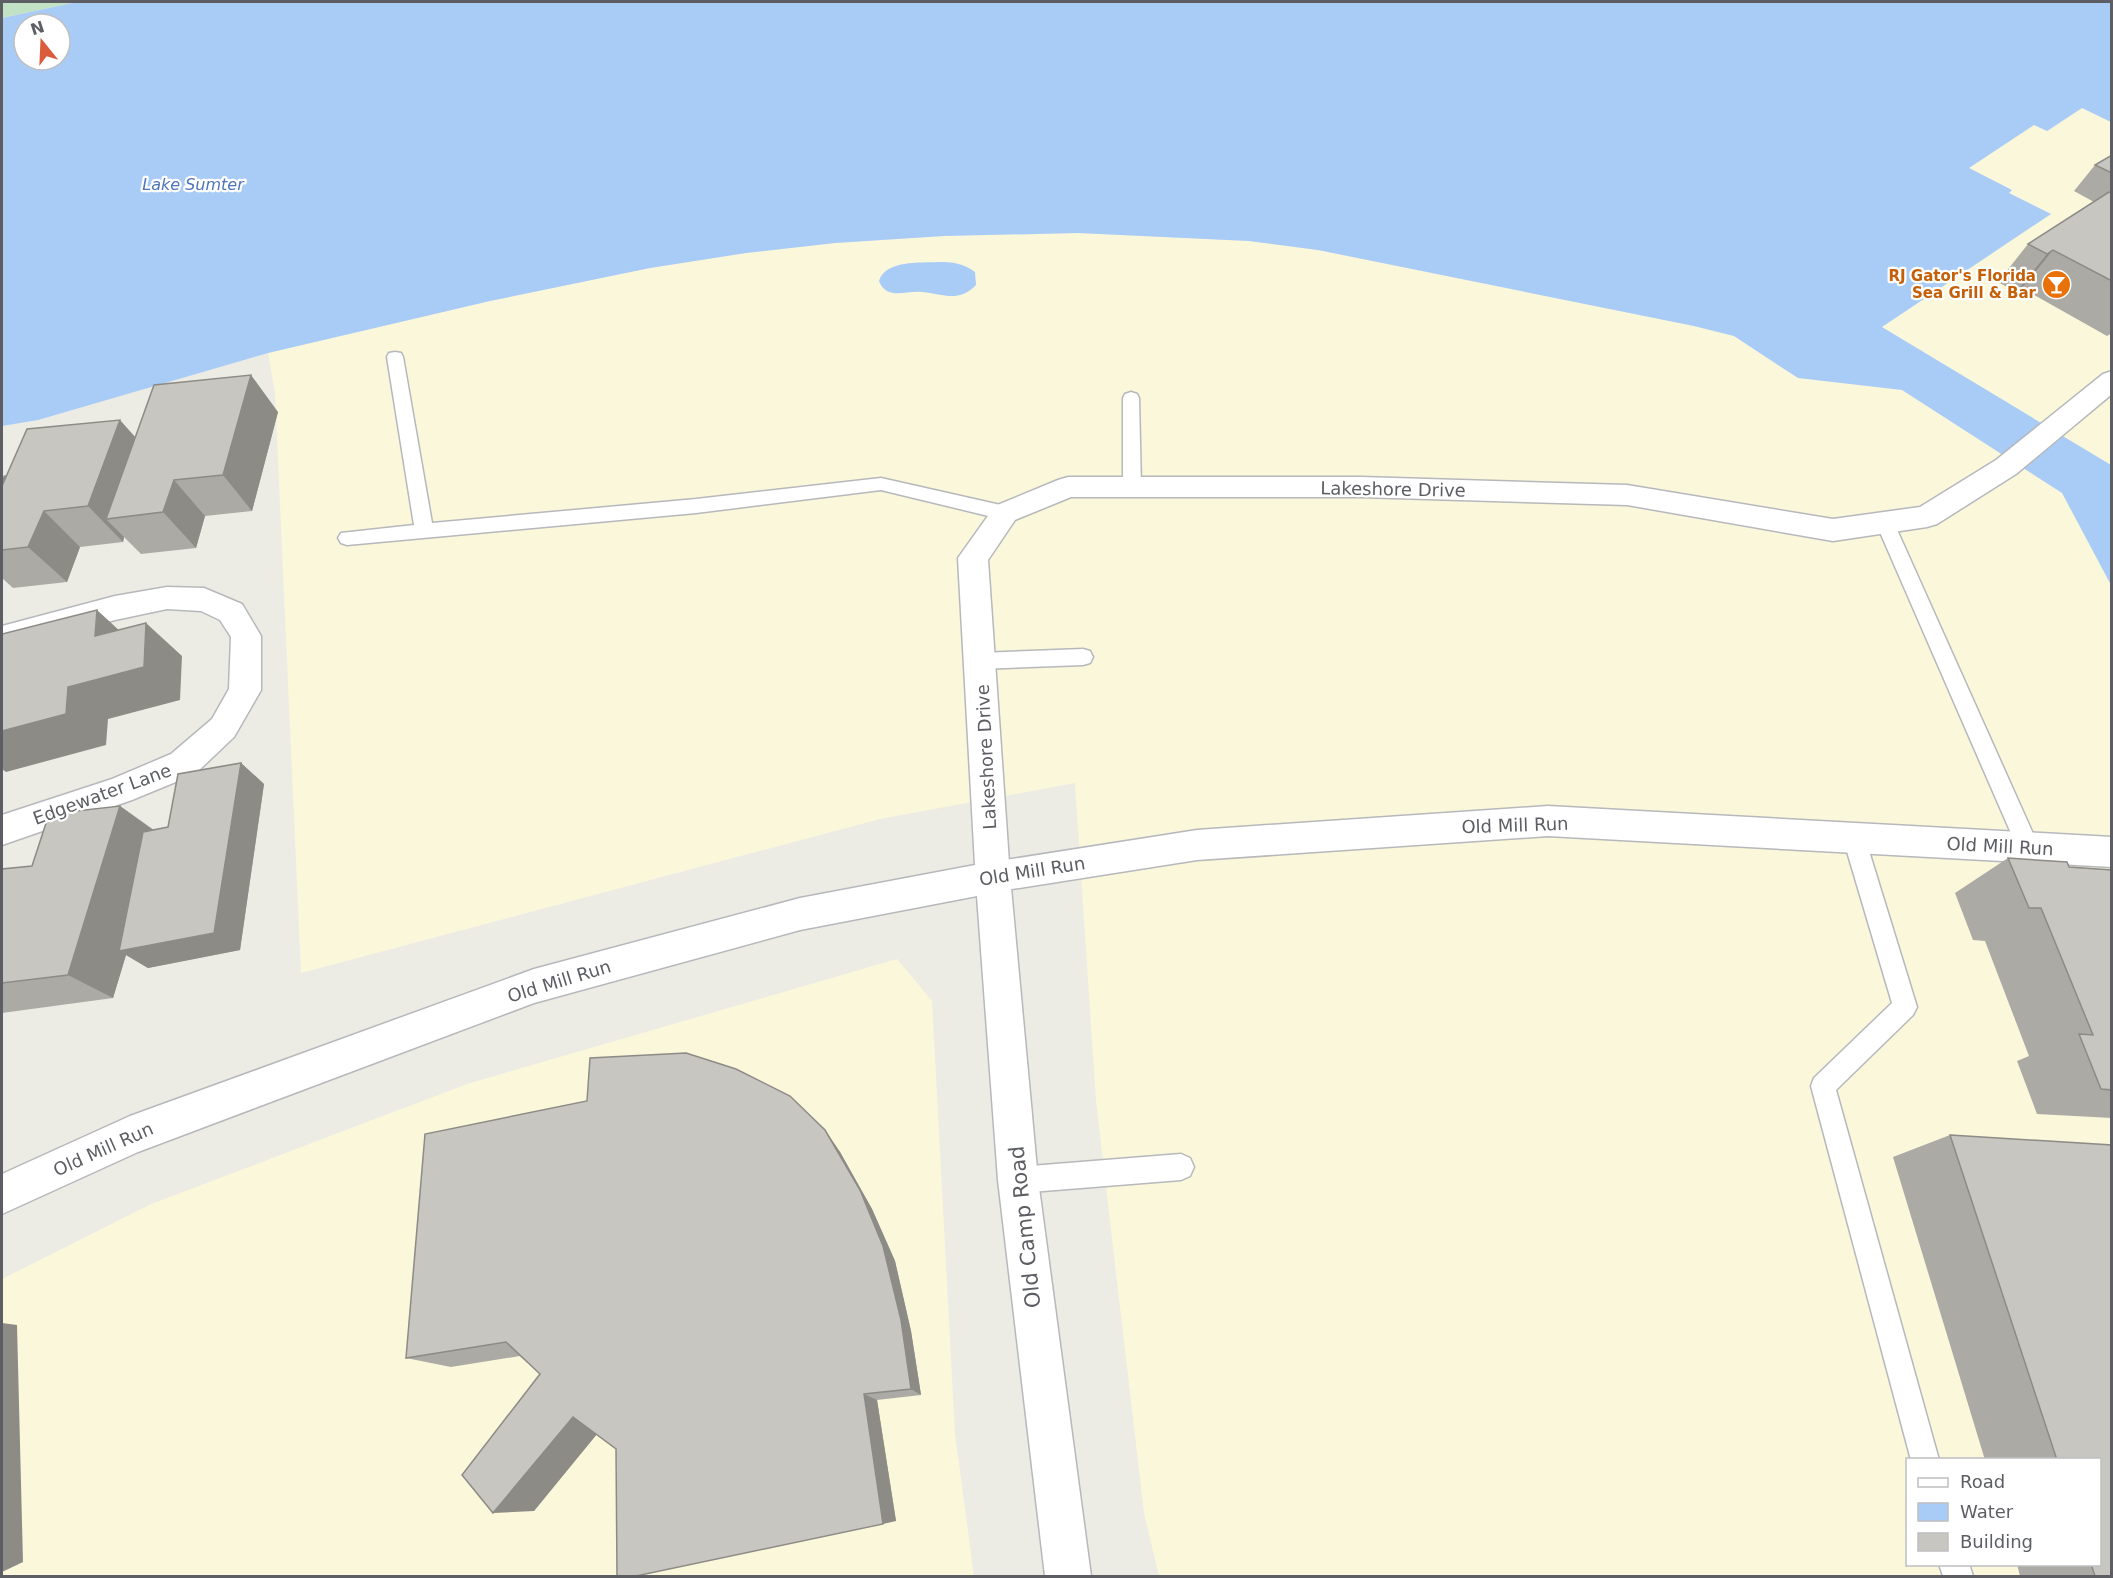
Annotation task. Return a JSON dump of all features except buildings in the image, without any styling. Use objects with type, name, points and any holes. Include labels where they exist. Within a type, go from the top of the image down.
[{"type":"street","name":"Lakeshore Drive","points":[[993,877],[973,558],[1005,513],[1068,487],[1361,487],[1627,495],[1833,530],[1927,517],[2006,467],[2112,380]]},
{"type":"street","name":"Edgewater Lane","points":[[2,638],[115,608],[167,598],[204,600],[231,612],[246,636],[245,690],[223,728],[183,765],[120,790],[2,830]]},
{"type":"street","name":"Old Mill Run","points":[[2,1194],[130,1135],[534,986],[800,914],[993,877],[1197,845],[1548,821],[2112,852]]},
{"type":"street","name":"Old Camp Road","points":[[993,877],[1018,1180],[1068,1576]]},
{"type":"lane","points":[[395,357],[424,530]]},
{"type":"lane","points":[[1131,398],[1132,487]]},
{"type":"lane","points":[[347,538],[696,506],[881,484],[1005,513]]},
{"type":"lane","points":[[1885,523],[2028,848]]},
{"type":"lane","points":[[980,661],[1083,657]]},
{"type":"lane","points":[[1854,837],[1905,1007],[1822,1086],[1924,1458]]},
{"type":"lane","points":[[1018,1180],[1181,1167]]},
{"type":"shaded area","points":[[2082,108],[2111,122],[2111,1576],[1159,1576],[1144,1513],[1096,1101],[1075,783],[880,819],[301,973],[275,393],[268,353],[490,301],[650,268],[746,253],[835,243],[944,236],[1078,233],[1249,241],[1318,250],[1734,336],[1787,371],[2051,214],[2008,193],[2011,190],[1969,168],[2034,125],[2048,131]]},
{"type":"shaded area","points":[[897,959],[932,1001],[955,1434],[974,1576],[2,1576],[2,1279],[149,1205],[467,1084]]},
{"type":"green space","points":[[2,2],[77,2],[30,12],[12,12],[12,16],[2,18]]},
{"type":"water","name":"Lake Sumter","points":[[77,2],[2111,2],[2111,122],[2082,108],[2047,131],[2034,125],[1969,168],[2012,190],[2009,193],[2051,214],[1882,327],[2111,465],[2111,585],[2062,493],[1902,390],[1798,378],[1734,336],[1694,326],[1318,250],[1249,241],[1078,233],[944,236],[835,243],[746,253],[650,268],[490,301],[268,353],[38,420],[2,426],[2,18],[12,16],[12,72],[72,72],[72,12],[30,12]]},
{"type":"water","points":[[938,262],[958,264],[971,269],[975,272],[976,285],[963,294],[950,296],[922,292],[892,293],[882,287],[879,281],[888,269],[896,266]]},
{"type":"place","name":"RJ Gator's Florida Sea Grill & Bar","points":[[2057,285]]}]
